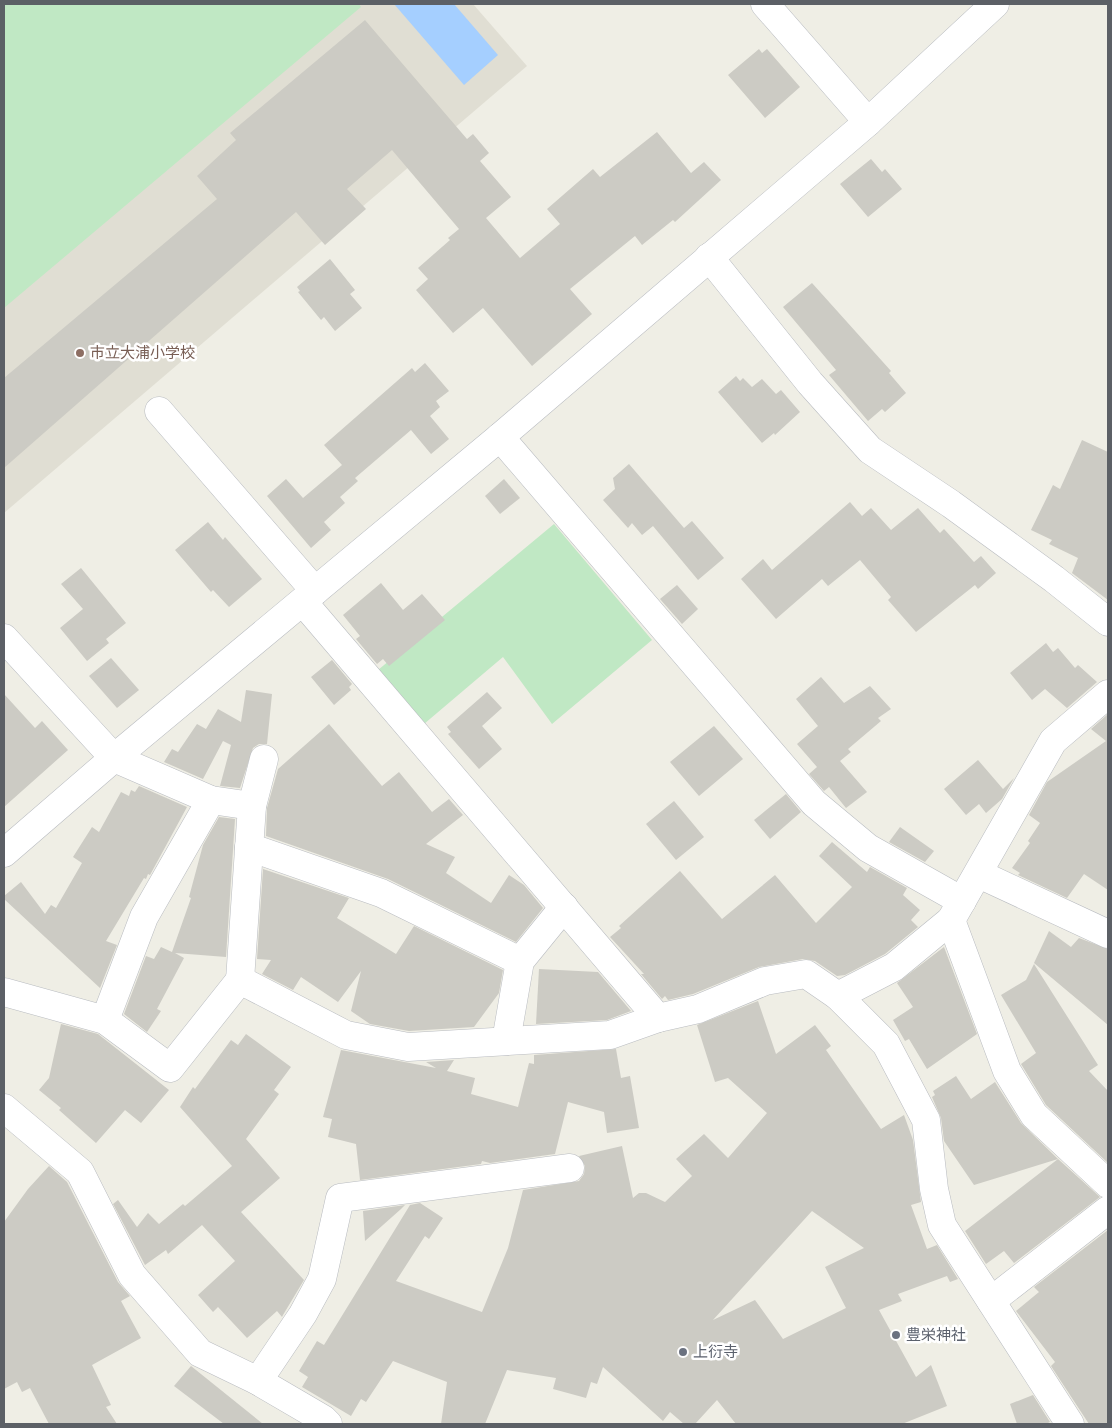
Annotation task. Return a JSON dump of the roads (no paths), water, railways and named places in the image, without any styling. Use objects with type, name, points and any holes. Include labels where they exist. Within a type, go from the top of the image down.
[{"type":"street","points":[[765,4],[868,122]]},
{"type":"street","points":[[4,853],[114,758],[500,436],[868,122],[995,4]]},
{"type":"street","points":[[709,257],[810,383],[870,450],[959,510],[1054,579],[1108,622]]},
{"type":"street","points":[[159,411],[309,597],[564,907],[658,1018]]},
{"type":"street","points":[[500,436],[814,803],[868,848],[957,911],[1007,1071],[1034,1115],[1108,1184]]},
{"type":"street","points":[[4,638],[114,758],[211,800],[252,806]]},
{"type":"street","points":[[838,996],[894,967],[957,911],[1053,741],[1108,694]]},
{"type":"street","points":[[4,992],[105,1020],[170,1068],[240,980],[252,806],[264,759]]},
{"type":"street","points":[[105,1020],[144,917],[211,800]]},
{"type":"street","points":[[249,847],[381,893],[520,961]]},
{"type":"street","points":[[979,874],[1108,934]]},
{"type":"street","points":[[506,1042],[520,961],[564,907]]},
{"type":"street","points":[[240,980],[346,1035],[408,1047],[610,1035],[658,1018],[698,1009],[765,982],[806,974],[838,996],[886,1044],[926,1120],[934,1189],[942,1225],[1070,1424]]},
{"type":"street","points":[[4,1108],[80,1172],[132,1275],[200,1353],[258,1381],[323,1419],[328,1424]]},
{"type":"street","points":[[258,1381],[303,1314],[322,1279],[340,1198],[570,1168]]},
{"type":"street","points":[[991,1301],[1108,1210]]},
{"type":"water","points":[[394,4],[454,4],[498,55],[464,85]]},
{"type":"place","name":"市立大浦小学校","points":[[80,353]]},
{"type":"place","name":"豊栄神社","points":[[896,1335]]},
{"type":"place","name":"上衍寺","points":[[683,1352]]}]
